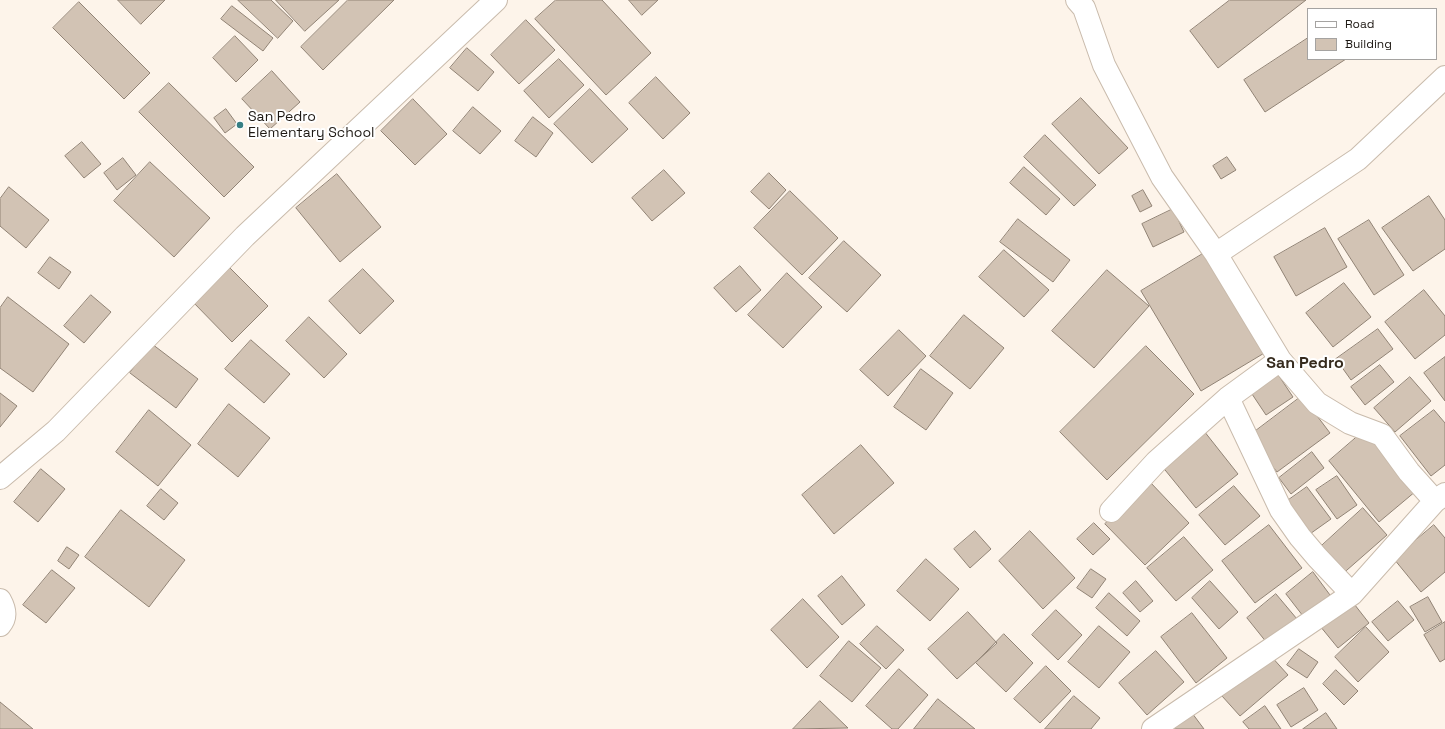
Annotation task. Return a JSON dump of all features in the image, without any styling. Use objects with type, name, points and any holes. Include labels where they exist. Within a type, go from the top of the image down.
[{"type":"street","points":[[0,478],[56,431],[245,236],[496,0]]},
{"type":"street","points":[[1077,0],[1084,8],[1104,65],[1162,177],[1216,254],[1280,360],[1317,403],[1350,423],[1382,435],[1409,472],[1440,498],[1352,594],[1153,729]]},
{"type":"street","points":[[1216,254],[1358,159],[1445,77]]},
{"type":"street","points":[[1111,511],[1156,462],[1228,398],[1280,360]]},
{"type":"street","points":[[1228,398],[1281,510],[1304,542],[1352,594]]},
{"type":"street","points":[[0,600],[5,612],[0,625]]},
{"type":"building","points":[[118,0],[165,0],[141,24]]},
{"type":"building","points":[[238,0],[271,0],[293,21],[278,38]]},
{"type":"building","points":[[276,0],[339,0],[305,31]]},
{"type":"building","points":[[348,0],[394,0],[323,70],[301,47]]},
{"type":"building","points":[[556,0],[602,0],[651,53],[606,95],[535,19]]},
{"type":"building","points":[[629,0],[658,0],[642,15]]},
{"type":"building","points":[[1230,0],[1306,0],[1218,68],[1190,31]]},
{"type":"building","points":[[79,2],[150,73],[124,99],[53,28]]},
{"type":"building","points":[[232,6],[273,38],[263,51],[221,19]]},
{"type":"building","points":[[526,20],[555,50],[519,84],[491,55]]},
{"type":"building","points":[[235,36],[258,60],[236,82],[213,58]]},
{"type":"building","points":[[1307,39],[1307,60],[1344,60],[1265,112],[1244,80]]},
{"type":"building","points":[[467,48],[494,72],[478,91],[450,68]]},
{"type":"building","points":[[559,59],[584,85],[549,118],[524,91]]},
{"type":"building","points":[[272,71],[300,102],[270,129],[242,99]]},
{"type":"building","points":[[656,77],[690,113],[663,139],[629,103]]},
{"type":"building","points":[[169,83],[254,167],[224,197],[139,112]]},
{"type":"building","points":[[590,89],[628,129],[592,163],[554,124]]},
{"type":"building","points":[[1081,98],[1128,148],[1099,174],[1052,124]]},
{"type":"building","points":[[413,99],[447,134],[415,165],[381,131]]},
{"type":"building","points":[[473,107],[501,131],[480,154],[453,131]]},
{"type":"building","points":[[226,109],[237,124],[225,133],[214,118]]},
{"type":"building","points":[[533,117],[553,133],[536,157],[515,141]]},
{"type":"building","points":[[1045,135],[1096,185],[1074,206],[1024,157]]},
{"type":"building","points":[[82,142],[101,164],[84,178],[65,156]]},
{"type":"building","points":[[1227,157],[1236,170],[1221,179],[1213,166]]},
{"type":"building","points":[[123,158],[136,175],[117,190],[104,173]]},
{"type":"building","points":[[150,162],[210,218],[174,257],[114,201]]},
{"type":"building","points":[[1024,167],[1060,199],[1046,215],[1010,183]]},
{"type":"building","points":[[664,170],[685,193],[652,221],[632,198]]},
{"type":"building","points":[[769,173],[786,190],[769,209],[751,192]]},
{"type":"building","points":[[337,174],[381,227],[340,262],[296,208]]},
{"type":"building","points":[[9,187],[49,220],[26,248],[0,226],[0,199]]},
{"type":"building","points":[[1143,190],[1152,206],[1140,212],[1132,196]]},
{"type":"building","points":[[790,191],[838,238],[802,275],[754,228]]},
{"type":"building","points":[[1429,196],[1445,220],[1445,249],[1413,271],[1382,228]]},
{"type":"building","points":[[1173,209],[1184,232],[1153,247],[1142,224]]},
{"type":"building","points":[[1018,219],[1070,260],[1053,282],[1000,242]]},
{"type":"building","points":[[1369,220],[1404,275],[1374,295],[1338,239]]},
{"type":"building","points":[[1325,228],[1347,267],[1296,296],[1274,257]]},
{"type":"building","points":[[844,241],[881,275],[847,312],[809,278]]},
{"type":"building","points":[[1211,249],[1271,349],[1201,391],[1141,291]]},
{"type":"building","points":[[1004,250],[1049,290],[1024,317],[979,277]]},
{"type":"building","points":[[50,257],[71,272],[59,289],[38,273]]},
{"type":"building","points":[[228,266],[268,306],[232,342],[192,301]]},
{"type":"building","points":[[740,266],[761,290],[736,312],[714,288]]},
{"type":"building","points":[[363,269],[394,301],[360,334],[329,301]]},
{"type":"building","points":[[1107,270],[1149,306],[1094,368],[1052,331]]},
{"type":"building","points":[[787,273],[822,307],[783,348],[748,315]]},
{"type":"building","points":[[1344,283],[1371,317],[1333,347],[1306,313]]},
{"type":"building","points":[[1424,290],[1445,316],[1445,335],[1415,359],[1385,322]]},
{"type":"building","points":[[91,295],[111,312],[84,343],[64,326]]},
{"type":"building","points":[[8,297],[69,344],[33,392],[0,368],[0,308]]},
{"type":"building","points":[[964,315],[1004,348],[970,389],[930,356]]},
{"type":"building","points":[[309,317],[347,354],[324,378],[286,341]]},
{"type":"building","points":[[1378,329],[1393,349],[1351,380],[1336,359]]},
{"type":"building","points":[[899,330],[926,356],[888,396],[860,370]]},
{"type":"building","points":[[251,340],[290,374],[264,403],[225,369]]},
{"type":"building","points":[[152,344],[198,379],[176,408],[130,373]]},
{"type":"building","points":[[1146,346],[1194,394],[1107,480],[1060,432]]},
{"type":"building","points":[[1445,357],[1445,401],[1424,373]]},
{"type":"building","points":[[1380,365],[1394,382],[1365,405],[1351,387]]},
{"type":"building","points":[[921,369],[953,393],[926,430],[894,407]]},
{"type":"building","points":[[1277,373],[1293,397],[1266,415],[1250,391]]},
{"type":"building","points":[[1410,377],[1431,401],[1395,432],[1374,408]]},
{"type":"building","points":[[0,393],[17,406],[0,427]]},
{"type":"building","points":[[1302,396],[1330,433],[1277,472],[1249,436]]},
{"type":"building","points":[[229,404],[270,438],[238,477],[198,444]]},
{"type":"building","points":[[149,410],[191,445],[158,486],[116,452]]},
{"type":"building","points":[[1434,410],[1445,423],[1445,465],[1431,476],[1400,436]]},
{"type":"building","points":[[1365,430],[1416,491],[1379,522],[1329,461]]},
{"type":"building","points":[[1204,431],[1238,474],[1196,508],[1161,465]]},
{"type":"building","points":[[861,445],[894,483],[834,534],[802,495]]},
{"type":"building","points":[[1312,452],[1324,468],[1291,494],[1279,478]]},
{"type":"building","points":[[41,469],[65,489],[38,522],[14,502]]},
{"type":"building","points":[[1337,476],[1357,505],[1337,519],[1316,490]]},
{"type":"building","points":[[1150,482],[1189,523],[1145,565],[1105,524]]},
{"type":"building","points":[[1234,486],[1260,516],[1225,545],[1199,515]]},
{"type":"building","points":[[1307,487],[1331,519],[1307,536],[1283,504]]},
{"type":"building","points":[[161,489],[178,503],[164,520],[147,506]]},
{"type":"building","points":[[1363,508],[1387,535],[1339,577],[1316,551]]},
{"type":"building","points":[[121,510],[185,560],[149,607],[85,557]]},
{"type":"building","points":[[1094,523],[1110,539],[1093,555],[1077,539]]},
{"type":"building","points":[[1269,525],[1302,568],[1255,603],[1222,561]]},
{"type":"building","points":[[1434,525],[1445,538],[1445,572],[1421,592],[1394,559]]},
{"type":"building","points":[[975,531],[991,549],[970,568],[954,549]]},
{"type":"building","points":[[1030,531],[1075,578],[1043,609],[999,561]]},
{"type":"building","points":[[1184,537],[1213,570],[1176,601],[1147,568]]},
{"type":"building","points":[[67,547],[79,555],[69,569],[58,561]]},
{"type":"building","points":[[926,559],[959,589],[930,621],[897,591]]},
{"type":"building","points":[[1091,569],[1106,579],[1092,598],[1077,588]]},
{"type":"building","points":[[52,570],[75,588],[46,623],[23,605]]},
{"type":"building","points":[[1313,572],[1330,595],[1303,616],[1286,594]]},
{"type":"building","points":[[842,576],[865,605],[842,625],[818,596]]},
{"type":"building","points":[[1136,581],[1153,601],[1140,612],[1123,593]]},
{"type":"building","points":[[1210,581],[1238,612],[1219,629],[1192,598]]},
{"type":"building","points":[[1109,593],[1140,621],[1127,636],[1096,608]]},
{"type":"building","points":[[1276,594],[1297,619],[1267,643],[1247,618]]},
{"type":"building","points":[[1428,597],[1442,622],[1425,632],[1410,607]]},
{"type":"building","points":[[803,599],[839,637],[807,668],[771,630]]},
{"type":"building","points":[[1351,600],[1369,623],[1338,648],[1320,626]]},
{"type":"building","points":[[1398,601],[1414,620],[1388,641],[1372,622]]},
{"type":"building","points":[[1056,610],[1082,635],[1058,660],[1032,635]]},
{"type":"building","points":[[968,612],[997,643],[957,679],[928,649]]},
{"type":"building","points":[[1192,613],[1227,658],[1196,683],[1161,637]]},
{"type":"building","points":[[1445,622],[1445,659],[1440,662],[1424,635]]},
{"type":"building","points":[[877,626],[904,650],[886,669],[860,644]]},
{"type":"building","points":[[1099,626],[1130,652],[1099,688],[1068,662]]},
{"type":"building","points":[[1366,627],[1389,652],[1358,682],[1335,657]]},
{"type":"building","points":[[1004,634],[1033,663],[1006,692],[976,663]]},
{"type":"building","points":[[849,641],[881,668],[852,702],[820,676]]},
{"type":"building","points":[[1299,649],[1318,662],[1307,678],[1287,665]]},
{"type":"building","points":[[1156,651],[1184,682],[1147,715],[1119,683]]},
{"type":"building","points":[[1270,655],[1288,675],[1240,716],[1222,696]]},
{"type":"building","points":[[1046,666],[1071,691],[1040,723],[1014,699]]},
{"type":"building","points":[[899,669],[928,695],[898,729],[892,729],[866,706]]},
{"type":"building","points":[[1336,670],[1358,691],[1344,705],[1323,684]]},
{"type":"building","points":[[1304,688],[1318,710],[1291,727],[1277,705]]},
{"type":"building","points":[[1074,696],[1100,718],[1091,729],[1045,729]]},
{"type":"building","points":[[938,699],[975,729],[914,729]]},
{"type":"building","points":[[820,701],[848,728],[793,729]]},
{"type":"building","points":[[0,702],[33,729],[0,729]]},
{"type":"building","points":[[1265,706],[1281,729],[1249,729],[1243,722]]},
{"type":"building","points":[[1192,713],[1204,729],[1171,729]]},
{"type":"building","points":[[1326,713],[1337,729],[1303,729]]},
{"type":"place","name":"San Pedro Elementary School","points":[[240,125]]},
{"type":"district","name":"San Pedro","points":[[1305,364]]}]
